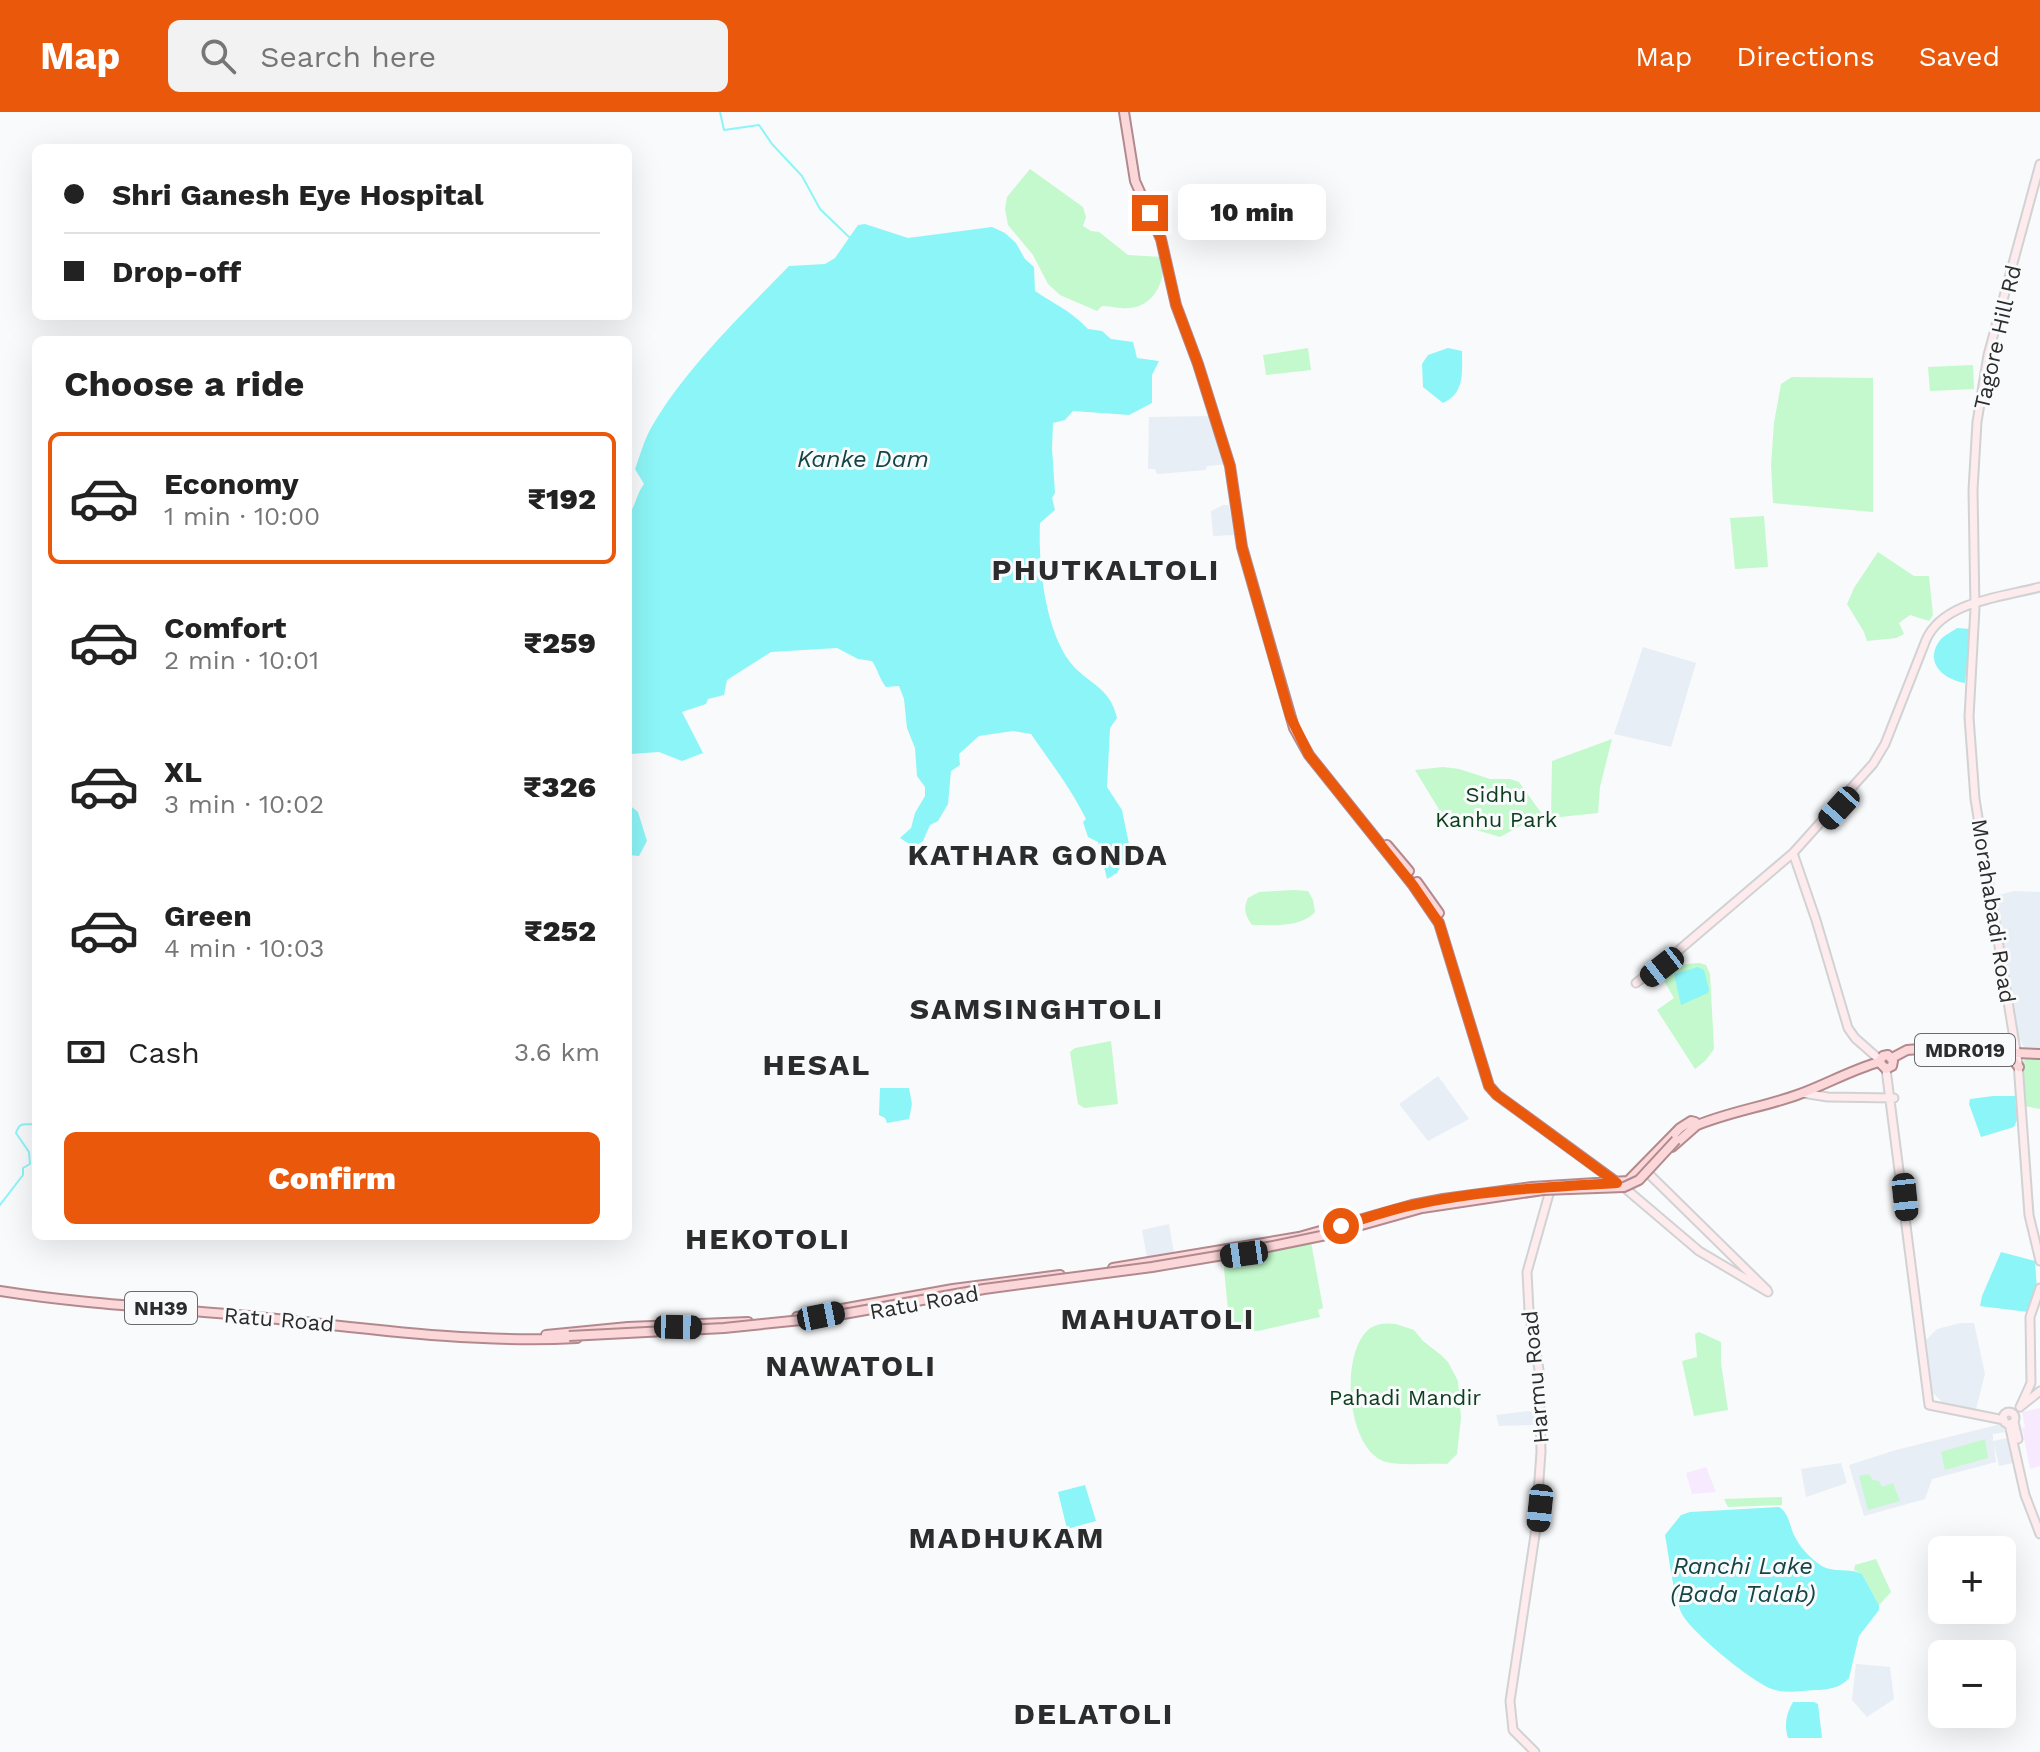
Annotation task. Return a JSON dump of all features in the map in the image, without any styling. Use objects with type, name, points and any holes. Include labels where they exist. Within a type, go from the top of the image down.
[{"type":"main road","points":[[1126,112],[1140,181],[1164,233],[1181,303],[1231,455],[1250,559],[1287,689],[1312,753],[1436,907],[1446,929],[1494,1085],[1625,1187],[1699,1251],[1768,1292],[1760,1280],[1649,1174]]},
{"type":"main road","name":"Tagore Hill Rd","points":[[1975,606],[1973,490],[1977,422],[1988,355],[2040,164]]},
{"type":"main road","points":[[1794,854],[1879,756],[1931,628],[1944,617],[2040,588]]},
{"type":"main road","points":[[1637,985],[1794,854],[1879,762],[1931,635],[1944,621],[1975,606]]},
{"type":"main road","name":"Morahabadi Road","points":[[1975,606],[1969,717],[1975,799],[2017,1050]]},
{"type":"main road","points":[[1965,611],[1974,619]]},
{"type":"main road","points":[[1794,854],[1844,1018],[1851,1033],[1883,1064],[1892,1098],[1928,1404],[2012,1416]]},
{"type":"main road","name":"MDR019","points":[[1883,1064],[1907,1050],[1920,1049],[2017,1050],[2040,1054]]},
{"type":"main road","points":[[2017,1050],[2018,1065]]},
{"type":"main road","points":[[2017,1050],[2029,1215],[2040,1261]]},
{"type":"main road","points":[[564,1335],[724,1328],[821,1318],[984,1289],[1152,1267],[1301,1241],[1437,1205],[1543,1190],[1624,1187],[1639,1180],[1675,1138],[1696,1123],[1753,1110],[1883,1064]]},
{"type":"main road","points":[[1802,1093],[1828,1097],[1892,1098]]},
{"type":"main road","points":[[1625,1187],[1680,1128],[1691,1121],[1696,1123]]},
{"type":"main road","points":[[1625,1187],[1639,1183],[1649,1174],[1696,1123]]},
{"type":"main road","name":"Ratu Road","points":[[0,1289],[470,1337],[740,1330],[823,1320],[994,1290],[1244,1254],[1318,1240],[1416,1212],[1552,1189],[1625,1187]]},
{"type":"main road","name":"Harmu Road","points":[[1537,1752],[1516,1730],[1513,1698],[1536,1545],[1545,1444],[1543,1376],[1532,1312],[1530,1275],[1552,1189]]},
{"type":"main road","points":[[2040,1288],[2030,1317],[2031,1383],[2012,1416],[2025,1495],[2040,1534]]},
{"type":"main road","name":"Ratu Road","points":[[0,1289],[508,1336],[564,1335]]},
{"type":"main road","points":[[1935,1404],[2012,1416],[2040,1391]]},
{"type":"main road","points":[[2012,1416],[2040,1526]]},
{"type":"shaded area","points":[[1212,416],[1228,464],[1207,466],[1206,470],[1157,474],[1155,469],[1148,469],[1149,417]]},
{"type":"shaded area","points":[[1229,505],[1234,535],[1213,536],[1211,511]]},
{"type":"shaded area","points":[[1643,647],[1696,663],[1671,747],[1614,734]]},
{"type":"shaded area","points":[[2014,891],[2040,892],[2040,1052],[2026,1051],[2017,1034],[1994,896]]},
{"type":"shaded area","points":[[1438,1076],[1469,1119],[1428,1141],[1399,1104]]},
{"type":"shaded area","points":[[1169,1224],[1175,1259],[1148,1263],[1142,1230]]},
{"type":"shaded area","points":[[1974,1323],[1985,1374],[1976,1409],[1944,1404],[1933,1393],[1926,1340],[1937,1329]]},
{"type":"shaded area","points":[[2040,1408],[2040,1466],[2030,1469],[2022,1412]]},
{"type":"shaded area","points":[[1536,1413],[1537,1425],[1499,1426],[1496,1415]]},
{"type":"shaded area","points":[[2001,1424],[2005,1432],[1993,1434],[1993,1441],[2008,1438],[2013,1463],[1999,1466],[1994,1444],[1996,1462],[1932,1479],[1925,1499],[1864,1516],[1849,1465]]},
{"type":"shaded area","points":[[1841,1463],[1847,1483],[1806,1497],[1801,1469]]},
{"type":"shaded area","points":[[1706,1467],[1716,1492],[1692,1494],[1686,1473]]},
{"type":"shaded area","points":[[1856,1664],[1890,1667],[1894,1699],[1867,1717],[1852,1700]]},
{"type":"green space","points":[[1030,169],[1083,207],[1086,217],[1083,226],[1099,232],[1128,255],[1162,257],[1160,283],[1152,297],[1137,306],[1102,306],[1097,311],[1060,295],[1048,284],[1033,255],[1008,225],[1005,209],[1007,197]]},
{"type":"green space","points":[[1308,348],[1311,370],[1266,375],[1263,355]]},
{"type":"green space","points":[[1973,365],[1974,389],[1930,391],[1928,367]]},
{"type":"green space","points":[[1792,377],[1873,378],[1873,512],[1773,503],[1771,465],[1774,423],[1781,384]]},
{"type":"green space","points":[[1764,516],[1768,567],[1735,569],[1730,518]]},
{"type":"green space","points":[[1878,552],[1914,576],[1929,576],[1933,615],[1929,621],[1910,615],[1899,623],[1904,634],[1896,638],[1867,641],[1847,604]]},
{"type":"green space","points":[[1612,739],[1600,787],[1598,813],[1551,818],[1552,761]]},
{"type":"green space","name":"Sidhu Kanhu Park","points":[[1443,767],[1490,779],[1519,782],[1542,814],[1500,837],[1446,821],[1415,770]]},
{"type":"green space","points":[[1308,891],[1315,912],[1294,923],[1252,925],[1246,912],[1248,898],[1259,892]]},
{"type":"green space","points":[[1706,965],[1710,974],[1714,1049],[1695,1069],[1657,1010],[1674,998],[1663,979],[1666,974],[1678,966]]},
{"type":"green space","points":[[1111,1041],[1118,1104],[1084,1108],[1078,1104],[1070,1052],[1075,1048]]},
{"type":"green space","points":[[2028,1056],[2040,1057],[2040,1109],[2025,1106],[2021,1064]]},
{"type":"green space","points":[[1311,1242],[1323,1308],[1318,1310],[1320,1317],[1258,1331],[1230,1330],[1223,1259]]},
{"type":"green space","name":"Pahadi Mandir","points":[[1396,1324],[1414,1330],[1448,1362],[1458,1381],[1461,1418],[1457,1454],[1447,1464],[1386,1462],[1372,1454],[1362,1439],[1351,1398],[1354,1355],[1361,1338],[1372,1327]]},
{"type":"green space","points":[[1699,1332],[1721,1342],[1728,1410],[1694,1416],[1682,1361],[1697,1357],[1695,1334]]},
{"type":"green space","points":[[1985,1439],[1988,1458],[1945,1470],[1941,1452]]},
{"type":"green space","points":[[1869,1474],[1882,1487],[1893,1483],[1900,1501],[1868,1510],[1859,1476]]},
{"type":"green space","points":[[1782,1497],[1782,1505],[1728,1507],[1724,1499]]},
{"type":"green space","points":[[1876,1559],[1891,1592],[1879,1605],[1862,1574],[1854,1570],[1855,1565]]},
{"type":"water","name":"Kanke Dam","points":[[865,224],[908,238],[992,227],[1016,243],[1034,267],[1035,291],[1088,329],[1102,331],[1111,339],[1133,342],[1137,358],[1159,361],[1152,375],[1152,403],[1129,415],[1073,411],[1065,420],[1053,423],[1055,493],[1052,498],[1055,510],[1040,523],[1042,576],[1054,632],[1070,662],[1104,692],[1117,718],[1110,728],[1107,787],[1122,810],[1130,849],[1117,873],[1107,879],[1098,842],[1088,837],[1083,822],[1086,819],[1031,734],[1013,731],[979,736],[959,754],[960,765],[951,771],[948,804],[938,821],[930,825],[923,841],[914,847],[900,838],[911,828],[925,796],[925,787],[917,776],[915,748],[907,728],[904,699],[899,686],[886,687],[872,661],[858,659],[837,648],[771,652],[727,680],[724,695],[682,712],[703,753],[682,761],[659,752],[632,754],[632,510],[644,484],[635,469],[646,438],[664,407],[697,364],[789,266],[825,264],[835,258],[858,225]]},
{"type":"water","points":[[1448,348],[1462,351],[1462,374],[1459,388],[1443,403],[1423,387],[1422,364],[1428,355]]},
{"type":"water","points":[[1957,628],[1971,629],[1965,683],[1949,678],[1935,662],[1936,647],[1941,639]]},
{"type":"water","points":[[632,807],[638,812],[647,841],[639,856],[632,855]]},
{"type":"water","points":[[1698,967],[1704,970],[1708,993],[1681,1005],[1674,974]]},
{"type":"water","points":[[880,1088],[909,1088],[912,1104],[909,1119],[887,1123],[879,1115]]},
{"type":"water","points":[[2015,1096],[2017,1120],[2014,1127],[1981,1137],[1970,1099]]},
{"type":"water","points":[[2001,1252],[2035,1261],[2037,1290],[2028,1312],[1980,1306]]},
{"type":"water","points":[[1085,1485],[1096,1521],[1067,1529],[1058,1492]]},
{"type":"water","name":"Ranchi Lake (Bada Talab)","points":[[1779,1507],[1785,1512],[1796,1539],[1808,1555],[1824,1567],[1862,1574],[1879,1605],[1879,1610],[1859,1636],[1849,1678],[1834,1688],[1788,1692],[1763,1685],[1709,1644],[1688,1622],[1679,1606],[1665,1535],[1681,1515]]},
{"type":"water","points":[[1793,1702],[1818,1704],[1822,1738],[1788,1738],[1786,1720]]},
{"type":"waterway","points":[[720,112],[724,130],[759,125],[802,176],[820,209],[849,237]]},
{"type":"waterway","points":[[0,1205],[23,1175],[23,1168],[30,1164],[29,1152],[16,1133],[21,1125],[32,1124]]},
{"type":"district","name":"PHUTKALTOLI","points":[[1106,570]]},
{"type":"district","name":"KATHAR GONDA","points":[[1038,855]]},
{"type":"district","name":"SAMSINGHTOLI","points":[[1037,1009]]},
{"type":"district","name":"HESAL","points":[[817,1065]]},
{"type":"district","name":"HEKOTOLI","points":[[768,1239]]},
{"type":"district","name":"MAHUATOLI","points":[[1158,1319]]},
{"type":"district","name":"NAWATOLI","points":[[851,1366]]},
{"type":"district","name":"MADHUKAM","points":[[1007,1538]]},
{"type":"district","name":"DELATOLI","points":[[1094,1714]]},
{"type":"route","points":[[1150,213],[1164,249],[1176,305],[1191,341],[1230,466],[1242,547],[1299,739],[1439,923],[1489,1086],[1617,1183],[1532,1187],[1443,1199],[1341,1226]]}]
